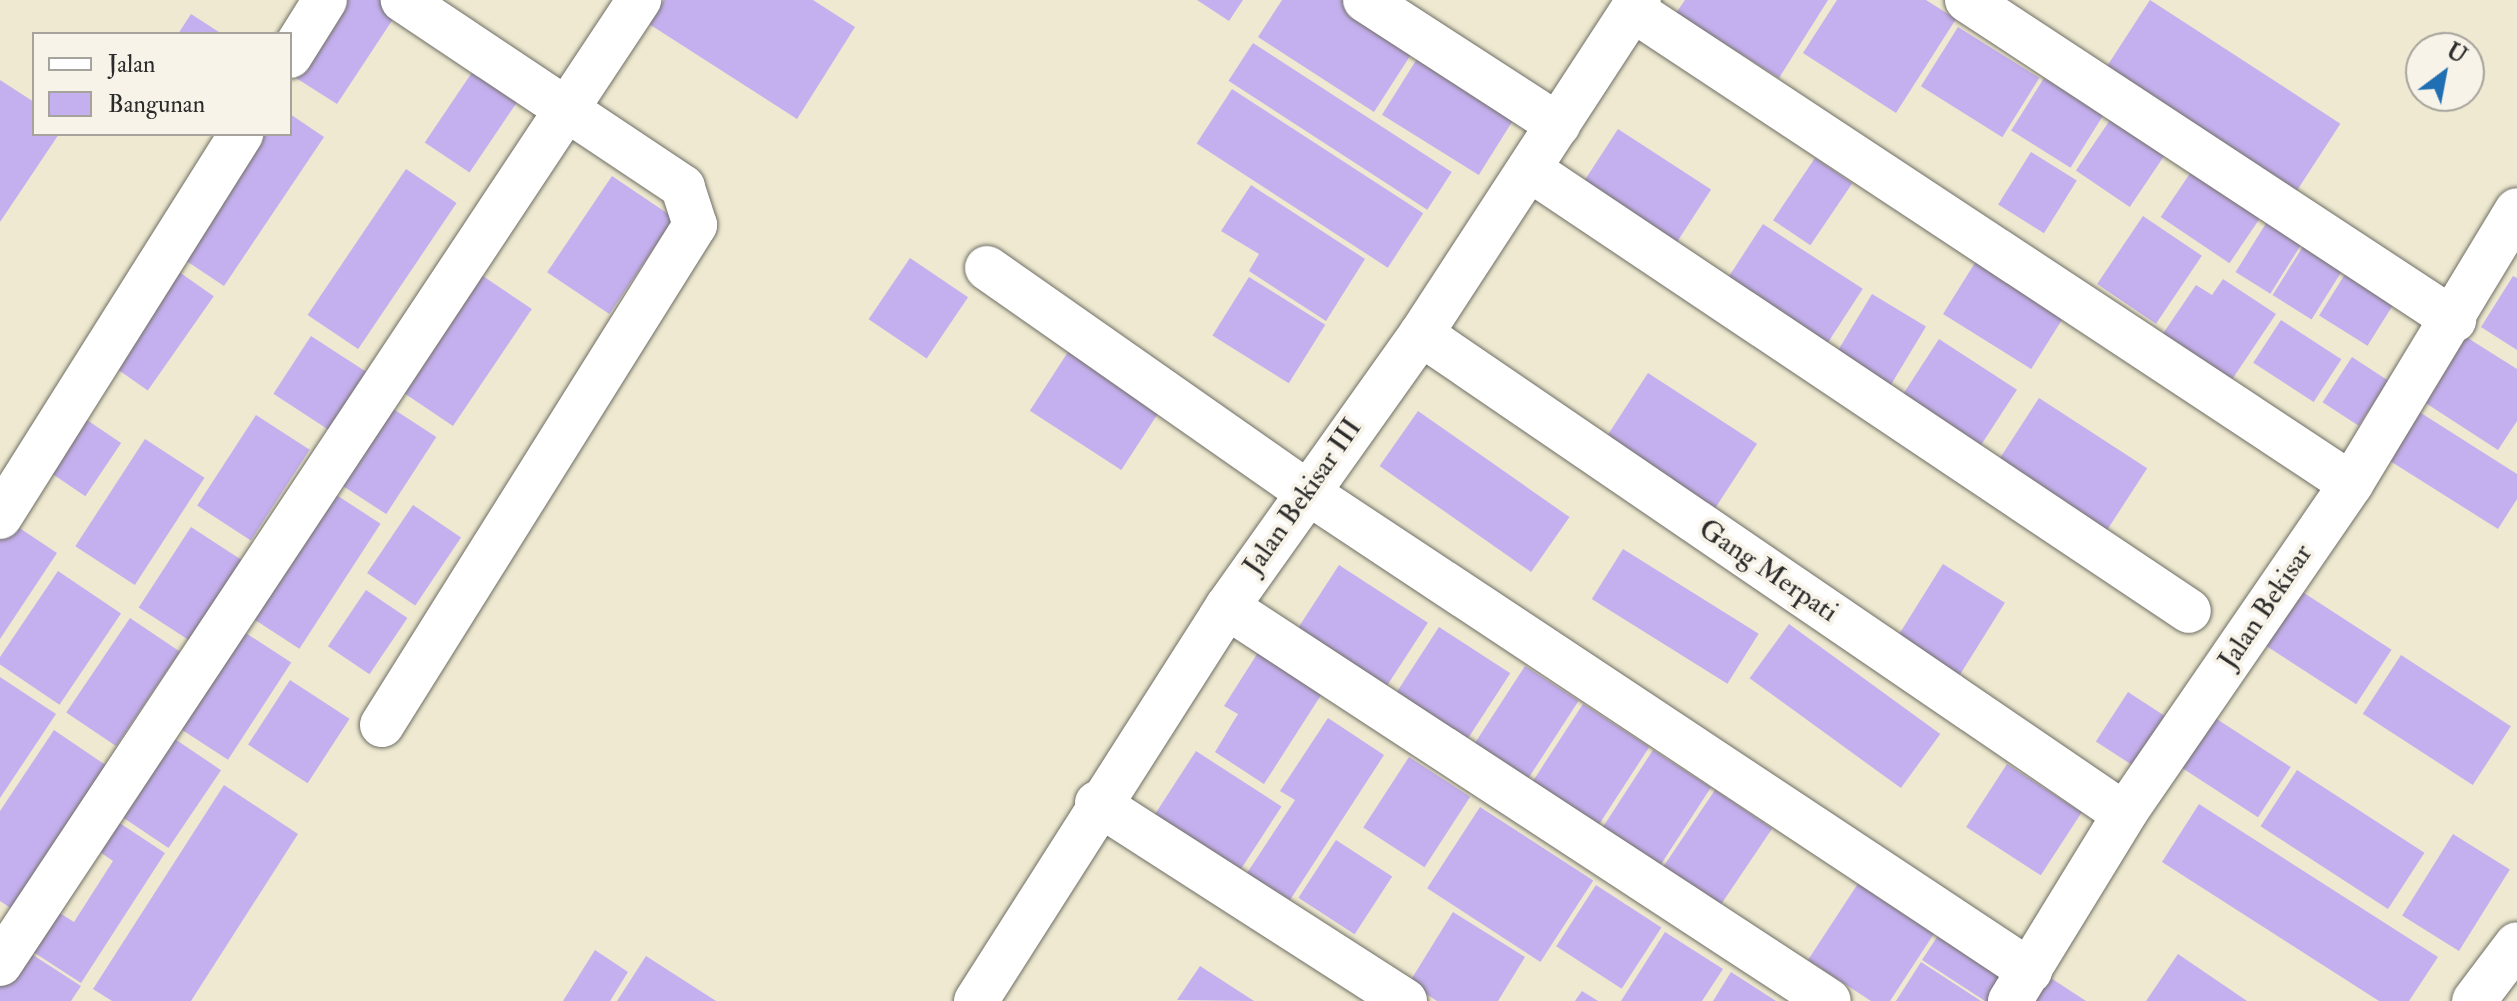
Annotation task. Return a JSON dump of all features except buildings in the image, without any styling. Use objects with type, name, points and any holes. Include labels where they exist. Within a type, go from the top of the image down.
[{"type":"street","points":[[292,53],[325,0]]},
{"type":"street","points":[[382,725],[695,225],[683,187],[403,0]]},
{"type":"street","points":[[0,964],[564,107],[639,0]]},
{"type":"street","points":[[1365,0],[1558,125]]},
{"type":"street","points":[[1967,0],[2454,320]]},
{"type":"street","points":[[1636,5],[2351,484]]},
{"type":"street","name":"Jalan Bekisar III","points":[[976,1001],[1097,803],[1304,490],[1421,334],[1636,5]]},
{"type":"street","points":[[0,517],[240,136]]},
{"type":"street","points":[[1529,169],[2189,611]]},
{"type":"street","name":"Jalan Bekisar","points":[[2020,986],[2127,810],[2351,484],[2454,320],[2517,210]]},
{"type":"street","points":[[987,268],[2020,986]]},
{"type":"street","name":"Gang Merpati","points":[[1421,334],[2114,807]]},
{"type":"street","points":[[1227,607],[1829,1001]]},
{"type":"street","points":[[1097,803],[1405,1001]]},
{"type":"street","points":[[2480,999],[2517,944]]}]
